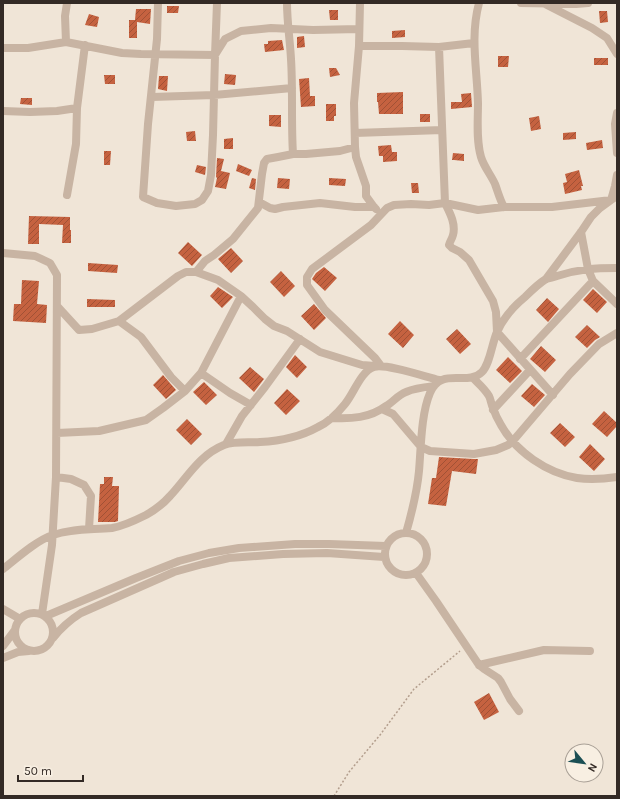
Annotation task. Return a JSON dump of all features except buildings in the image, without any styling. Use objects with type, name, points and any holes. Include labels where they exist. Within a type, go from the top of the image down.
[{"type":"street","points":[[66,42],[65,16],[67,3]]},
{"type":"street","points":[[158,3],[156,55],[148,124],[144,197],[157,203],[176,206],[195,204],[202,200],[208,191],[214,95],[214,55],[217,3]]},
{"type":"street","points":[[286,3],[291,57],[293,154]]},
{"type":"street","points":[[360,3],[354,103],[356,157],[366,186],[366,196],[374,207],[382,213]]},
{"type":"street","points":[[479,3],[475,17],[474,43],[479,145],[484,167],[495,184],[504,207]]},
{"type":"street","points":[[521,3],[588,3]]},
{"type":"street","points":[[545,4],[597,31],[607,38],[617,54]]},
{"type":"street","points":[[214,55],[225,39],[241,31],[271,28],[312,30],[359,29]]},
{"type":"street","points":[[3,48],[28,48],[66,42],[122,53],[156,55],[214,55]]},
{"type":"street","points":[[358,46],[439,47],[474,43]]},
{"type":"street","points":[[67,195],[76,144],[77,108],[85,45]]},
{"type":"street","points":[[439,47],[445,202],[452,218],[453,227],[453,233],[449,245],[469,260],[493,301],[496,312],[497,332],[553,395]]},
{"type":"street","points":[[152,97],[214,95],[292,88]]},
{"type":"street","points":[[3,111],[26,112],[77,108]]},
{"type":"street","points":[[617,113],[615,124],[617,153]]},
{"type":"street","points":[[356,133],[442,130]]},
{"type":"street","points":[[196,272],[205,261],[233,239],[258,208],[264,163],[267,159],[293,154],[340,151],[355,147]]},
{"type":"street","points":[[332,418],[361,418],[382,409],[399,395],[408,391],[453,377],[473,378],[482,372],[486,366],[497,332],[509,312],[516,304],[546,279],[591,217],[600,208],[614,198],[617,175]]},
{"type":"street","points":[[378,366],[375,358],[325,310],[307,285],[307,277],[312,269],[371,225],[387,208],[394,205],[429,205],[445,202],[478,210],[504,207],[552,207],[614,198]]},
{"type":"street","points":[[259,202],[275,209],[287,206],[320,203],[355,207],[374,207]]},
{"type":"street","points":[[581,232],[588,268],[593,281],[617,304]]},
{"type":"street","points":[[3,253],[35,256],[50,263],[57,275],[56,477],[53,535],[44,615]]},
{"type":"street","points":[[546,279],[588,268],[617,268]]},
{"type":"street","points":[[57,306],[79,330],[92,329],[119,321],[178,276],[186,272],[196,272],[218,280],[240,296],[274,326],[300,338],[320,352],[362,366],[395,368],[436,383]]},
{"type":"street","points":[[520,359],[593,281]]},
{"type":"street","points":[[57,433],[99,431],[146,420],[164,408],[185,391],[201,373],[240,296]]},
{"type":"street","points":[[119,321],[141,336],[171,377],[185,391]]},
{"type":"street","points":[[382,409],[393,414],[420,446],[430,451],[474,454],[496,450],[512,442],[570,374],[599,344],[617,333]]},
{"type":"street","points":[[226,444],[242,416],[300,338]]},
{"type":"street","points":[[3,569],[42,540],[53,535],[74,530],[114,528],[132,522],[147,514],[169,497],[200,461],[216,449],[226,444],[282,440],[297,437],[312,430],[332,418],[345,405],[365,373],[378,366]]},
{"type":"street","points":[[493,410],[530,370]]},
{"type":"street","points":[[201,373],[230,393],[251,405]]},
{"type":"street","points":[[473,378],[484,389],[489,397],[493,410],[501,426],[512,442],[544,467],[564,475],[578,478],[597,479],[617,477]]},
{"type":"street","points":[[406,533],[414,505],[425,410],[430,392],[436,383]]},
{"type":"street","points":[[56,477],[71,480],[84,485],[91,496],[89,529]]},
{"type":"street","points":[[406,533],[414,535],[420,539],[425,545],[427,553],[426,561],[422,568],[416,573],[403,575],[390,569],[386,564],[384,557],[386,546],[392,538],[398,534],[406,533]]},
{"type":"street","points":[[44,615],[179,561],[209,553],[238,548],[295,544],[386,546]]},
{"type":"street","points":[[3,658],[18,652],[44,649],[70,620],[81,613],[174,572],[203,564],[230,558],[282,554],[327,553],[384,557]]},
{"type":"street","points":[[416,573],[479,664],[502,682],[510,699],[519,711]]},
{"type":"street","points":[[3,609],[20,619]]},
{"type":"street","points":[[3,646],[15,630],[20,619],[25,615],[36,612],[44,615],[51,622],[54,630],[53,638]]},
{"type":"street","points":[[15,630],[18,643],[30,651]]},
{"type":"street","points":[[479,664],[544,650],[590,651]]},
{"type":"path","points":[[334,796],[349,772],[380,735],[414,689],[466,646]]}]
